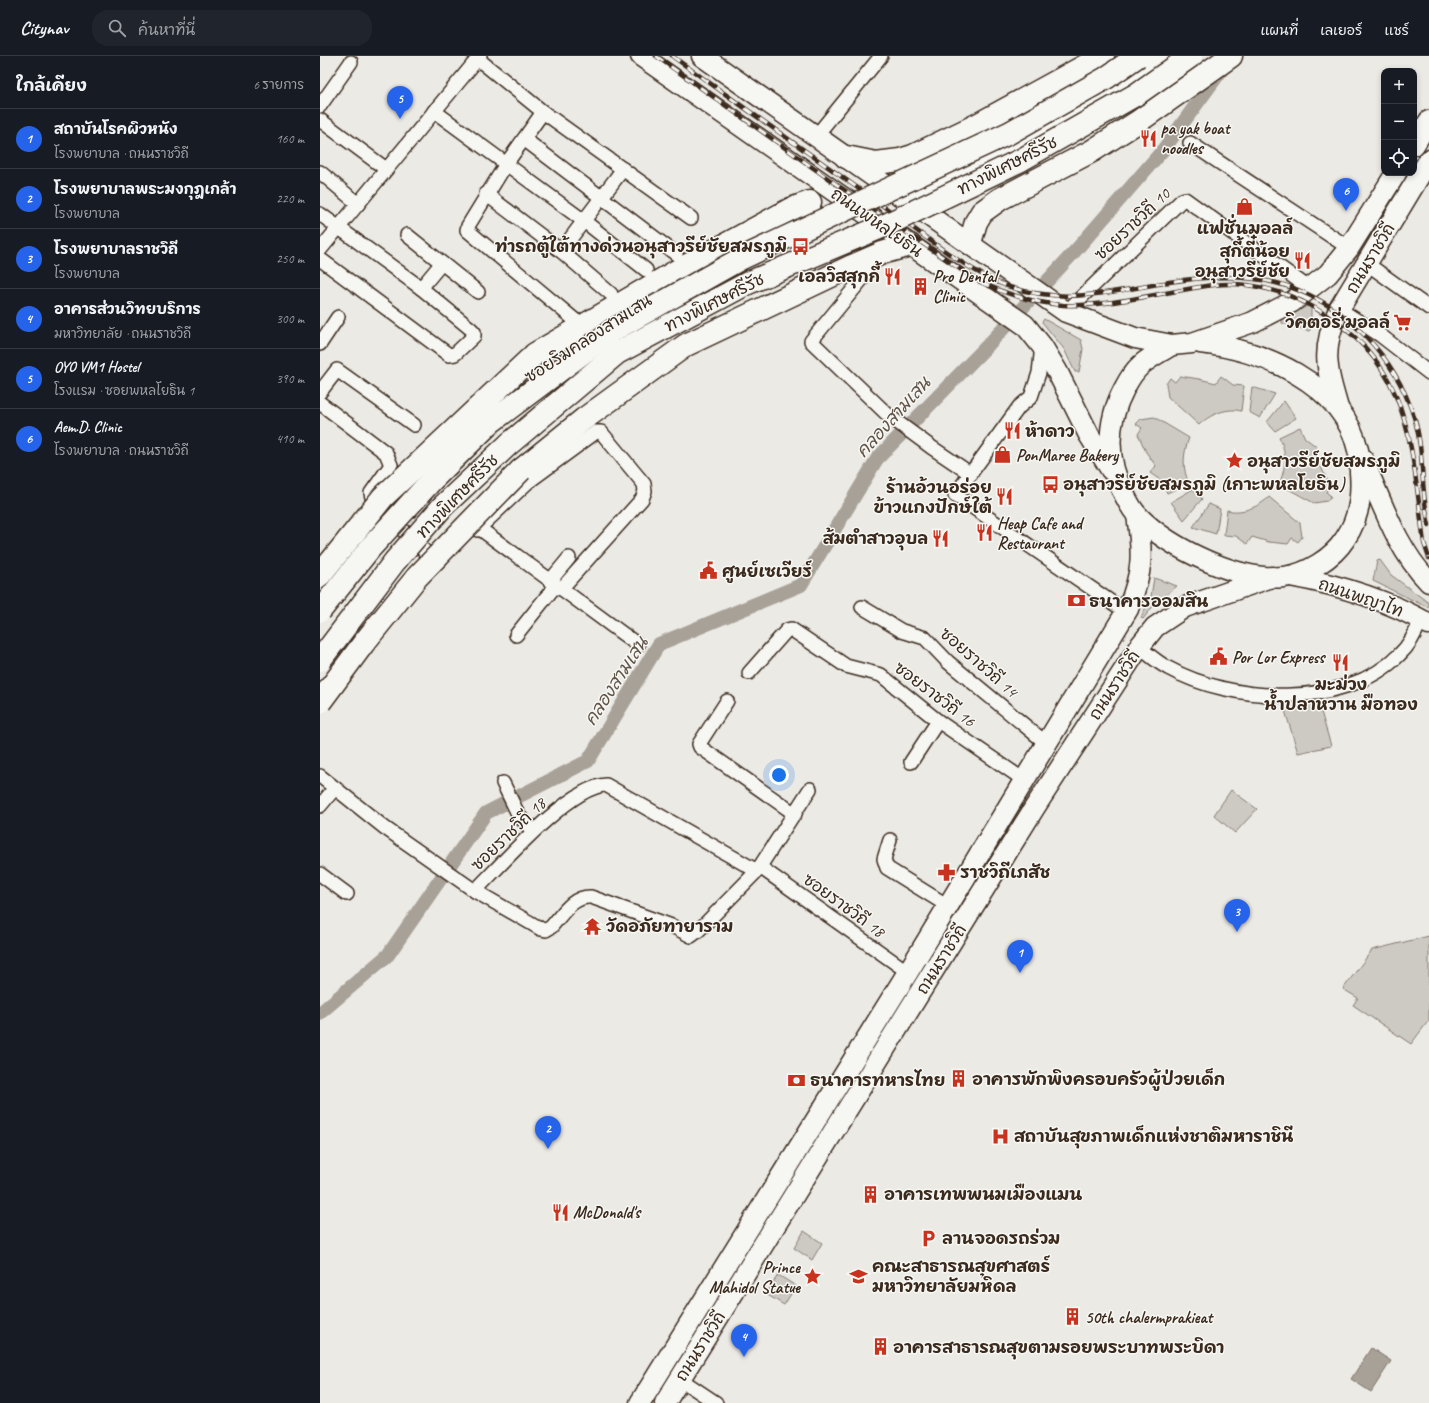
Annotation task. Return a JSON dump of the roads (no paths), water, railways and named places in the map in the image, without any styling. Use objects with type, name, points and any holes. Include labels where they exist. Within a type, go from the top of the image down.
[{"type":"highway","points":[[846,157],[876,163],[900,160],[977,125],[1103,56]]},
{"type":"highway","name":"ทางพิเศษศรีรัช","points":[[320,611],[371,546],[431,481],[491,422],[612,331],[742,258],[1009,133],[1106,78],[1138,56]]},
{"type":"highway","name":"ทางพิเศษศรีรัช","points":[[320,660],[395,561],[443,506],[508,444],[616,353],[748,283],[886,225],[1021,160],[1137,94],[1191,56]]},
{"type":"highway","points":[[970,243],[976,222],[982,212],[1000,199],[1092,151],[1140,121],[1231,56]]},
{"type":"highway","points":[[320,575],[383,497],[536,354],[649,285],[791,209],[810,202]]},
{"type":"highway","points":[[320,702],[363,644],[417,577],[521,470],[584,419],[686,345],[874,256],[910,245]]},
{"type":"main road","name":"ถนนพหลโยธิน","points":[[641,56],[1024,325],[1042,346],[1057,371],[1089,435],[1117,480]]},
{"type":"main road","name":"ถนนพหลโยธิน","points":[[702,56],[970,243],[1066,312],[1135,338],[1182,344],[1227,346],[1269,359],[1312,384],[1338,408]]},
{"type":"main road","points":[[1417,140],[1429,121]]},
{"type":"main road","name":"ถนนราชวิถี","points":[[1338,408],[1330,379],[1326,356],[1330,330],[1339,309],[1429,160]]},
{"type":"main road","name":"ถนนราชวิถี","points":[[1117,480],[1110,452],[1110,431],[1117,402],[1128,382],[1140,365],[1182,344],[1253,322],[1292,302],[1328,274],[1349,248],[1394,176]]},
{"type":"main road","points":[[1338,408],[1353,434],[1358,450],[1403,548],[1429,582]]},
{"type":"main road","name":"ถนนราชวิถี","points":[[665,1403],[1024,826],[1138,647],[1155,627],[1185,607],[1312,567],[1330,555],[1345,540],[1355,524],[1359,505],[1361,480],[1358,450]]},
{"type":"main road","points":[[1117,480],[1137,515]]},
{"type":"main road","name":"ถนนราชวิถี","points":[[640,1403],[908,972],[1126,612],[1137,586],[1141,564],[1137,515]]},
{"type":"main road","name":"ถนนพญาไท","points":[[1137,515],[1166,540],[1187,552],[1216,565],[1239,572],[1281,577],[1362,595],[1386,603],[1425,622]]},
{"type":"main road","points":[[662,1367],[680,1379]]},
{"type":"street","points":[[816,136],[880,56]]},
{"type":"street","points":[[904,198],[1037,132],[1139,72],[1160,56]]},
{"type":"street","points":[[320,250],[479,58],[543,112],[690,218]]},
{"type":"street","points":[[320,106],[351,62]]},
{"type":"street","points":[[434,111],[584,221],[649,285]]},
{"type":"street","points":[[543,112],[486,194],[467,230],[576,321]]},
{"type":"street","points":[[320,120],[386,169]]},
{"type":"street","points":[[977,125],[1013,192]]},
{"type":"street","points":[[524,139],[602,196],[676,254]]},
{"type":"street","points":[[1190,144],[1349,248]]},
{"type":"street","points":[[561,251],[623,169]]},
{"type":"street","points":[[320,172],[358,204]]},
{"type":"street","points":[[810,202],[825,186]]},
{"type":"street","points":[[486,194],[561,251],[611,294]]},
{"type":"street","name":"ซอยราชวิถี 10","points":[[1066,312],[1182,200],[1185,199],[1306,286]]},
{"type":"street","points":[[320,214],[421,288],[474,332],[474,336],[455,354],[449,355],[320,259]]},
{"type":"street","points":[[407,235],[441,264],[478,292]]},
{"type":"street","points":[[874,256],[867,273],[811,341],[890,416],[931,447],[971,474]]},
{"type":"street","points":[[1366,263],[1429,308]]},
{"type":"street","points":[[421,288],[441,264]]},
{"type":"street","name":"ซอยริมคลองสามเสน","points":[[320,569],[373,502],[402,486],[490,405],[544,361],[649,285]]},
{"type":"street","points":[[1339,309],[1380,335],[1429,373]]},
{"type":"street","points":[[320,344],[338,317]]},
{"type":"street","points":[[1042,346],[1039,373],[1031,397],[1019,407],[955,496],[1126,612]]},
{"type":"street","points":[[320,392],[337,370],[414,425]]},
{"type":"street","points":[[320,403],[386,453],[392,465],[371,493],[373,502],[434,560],[442,560],[451,554],[528,482],[596,432],[601,432],[605,435],[644,484],[645,491],[642,499],[556,585],[516,635]]},
{"type":"street","points":[[479,528],[638,645]]},
{"type":"street","points":[[556,585],[569,558]]},
{"type":"street","points":[[320,709],[383,624],[434,560]]},
{"type":"street","name":"ซอยราชวิถี 14","points":[[862,607],[902,631],[924,638],[948,662],[1046,743]]},
{"type":"street","points":[[1138,647],[1168,668],[1201,682],[1245,693],[1278,697],[1320,694],[1369,677],[1387,666],[1400,655],[1425,622]]},
{"type":"street","name":"ซอยราชวิถี 16","points":[[749,673],[787,630],[792,629],[846,666],[881,675],[938,721],[1024,780]]},
{"type":"street","points":[[727,701],[699,744],[700,747],[795,814]]},
{"type":"street","points":[[911,762],[938,721]]},
{"type":"street","name":"ซอยราชวิถี 18","points":[[320,776],[385,828],[476,891],[533,831],[562,808],[591,789],[599,785],[606,785],[758,869],[908,972]]},
{"type":"street","points":[[503,783],[519,816],[533,831]]},
{"type":"street","points":[[320,806],[335,788]]},
{"type":"street","points":[[476,891],[541,929],[546,930],[551,927],[576,900],[583,897],[590,897],[672,926],[691,936],[699,930],[758,869],[810,789]]},
{"type":"street","points":[[890,840],[884,860],[887,868],[948,906]]},
{"type":"street","points":[[320,874],[347,894]]},
{"type":"street","points":[[680,1379],[716,1403]]},
{"type":"waterway","name":"คลองสามเสน","points":[[320,1013],[388,955],[486,813],[588,761],[659,644],[801,585],[877,459],[989,344],[1076,250],[1163,150],[1223,68]]},
{"type":"railway","points":[[656,56],[833,182],[976,280],[997,289],[1029,300],[1051,304],[1082,305],[1100,304],[1214,285],[1239,284],[1265,288],[1278,292],[1313,307],[1346,329],[1371,354],[1388,380],[1401,408],[1409,439],[1415,472],[1424,543],[1429,558]]},
{"type":"railway","points":[[672,56],[961,262],[992,280],[1007,286],[1028,292],[1068,296],[1108,293],[1198,278],[1228,277],[1258,279],[1287,286],[1309,295],[1329,306],[1349,320],[1366,336],[1395,374],[1406,395],[1414,417],[1420,444],[1424,498],[1429,525]]},
{"type":"place","name":"OYO VM1 Hostel","points":[[400,119]]},
{"type":"place","name":"pa yak boat noodles","points":[[1148,138]]},
{"type":"place","name":"แฟชั่นมอลล์","points":[[1245,206]]},
{"type":"place","name":"Aem.D. Clinic","points":[[1346,211]]},
{"type":"place","name":"ท่ารถตู้ใต้ทางด่วนอนุสาวรีย์ชัยสมรภูมิ","points":[[800,246]]},
{"type":"place","name":"สุกี้ตี๋น้อย อนุสาวรีย์ชัย","points":[[1303,261]]},
{"type":"place","name":"เอลวิสสุกกี้","points":[[893,276]]},
{"type":"place","name":"Pro Dental Clinic","points":[[920,286]]},
{"type":"place","name":"วิคตอรี่ มอลล์","points":[[1403,322]]},
{"type":"place","name":"ห้าดาว","points":[[1012,431]]},
{"type":"place","name":"PonMaree Bakery","points":[[1003,455]]},
{"type":"place","name":"อนุสาวรีย์ชัยสมรภูมิ","points":[[1234,461]]},
{"type":"place","name":"อนุสาวรีย์ชัยสมรภูมิ (เกาะพหลโยธิน)","points":[[1050,484]]},
{"type":"place","name":"ร้านอ้วนอร่อย ข้าวแกงปักษ์ใต้","points":[[1005,497]]},
{"type":"place","name":"Heap Cafe and Restaurant","points":[[984,533]]},
{"type":"place","name":"ส้มตำสาวอุบล","points":[[941,538]]},
{"type":"place","name":"ศูนย์เซเวียร์","points":[[709,571]]},
{"type":"place","name":"ธนาคารออมสิน","points":[[1076,601]]},
{"type":"place","name":"Por Lor Express","points":[[1219,657]]},
{"type":"place","name":"มะม่วง น้ำปลาหวาน มือทอง","points":[[1341,662]]},
{"type":"place","name":"ราชวิถีเภสัช","points":[[947,872]]},
{"type":"place","name":"วัดอภัยทายาราม","points":[[593,926]]},
{"type":"place","name":"โรงพยาบาลราชวิถี","points":[[1237,932]]},
{"type":"place","name":"สถาบันโรคผิวหนัง","points":[[1020,973]]},
{"type":"place","name":"อาคารพักพิงครอบครัวผู้ป่วยเด็ก","points":[[959,1079]]},
{"type":"place","name":"ธนาคารทหารไทย","points":[[797,1080]]},
{"type":"place","name":"สถาบันสุขภาพเด็กแห่งชาติมหาราชินี","points":[[1001,1136]]},
{"type":"place","name":"โรงพยาบาลพระมงกุฎเกล้า","points":[[548,1149]]},
{"type":"place","name":"อาคารเทพพนมเมืองแมน","points":[[871,1194]]},
{"type":"place","name":"McDonald's","points":[[560,1212]]},
{"type":"place","name":"ลานจอดรถร่วม","points":[[929,1238]]},
{"type":"place","name":"คณะสาธารณสุขศาสตร์ มหาวิทยาลัยมหิดล","points":[[859,1276]]},
{"type":"place","name":"Prince Mahidol Statue","points":[[813,1277]]},
{"type":"place","name":"50th chalermprakieat","points":[[1072,1317]]},
{"type":"place","name":"อาคารสาธารณสุขตามรอยพระบาทพระบิดา","points":[[880,1347]]},
{"type":"place","name":"อาคารส่วนวิทยบริการ","points":[[744,1357]]}]
